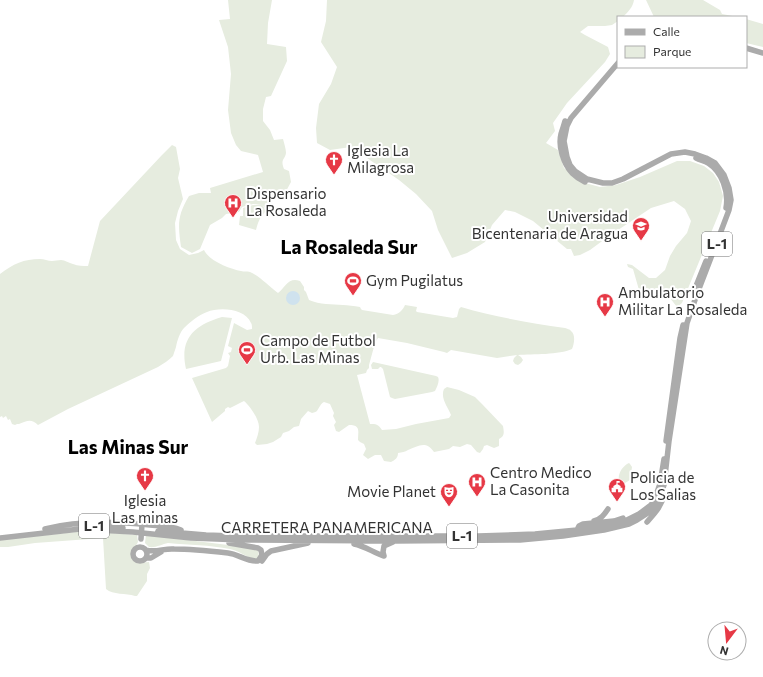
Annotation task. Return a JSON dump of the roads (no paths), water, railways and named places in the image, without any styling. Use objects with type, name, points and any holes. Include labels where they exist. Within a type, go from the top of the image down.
[{"type":"main road","points":[[747,48],[763,53]]},
{"type":"main road","points":[[747,52],[763,56]]},
{"type":"main road","name":"CARRETERA PANAMERICANA","points":[[0,538],[80,529],[242,540],[395,542],[520,540],[564,536],[619,527],[637,520],[651,511],[660,498],[680,338],[690,301],[721,225],[727,205],[727,195],[720,176],[708,164],[694,157],[681,156],[672,158],[624,183],[612,186],[593,185],[577,178],[572,173],[565,162],[560,141],[565,122],[569,114],[617,59]]},
{"type":"main road","name":"CARRETERA PANAMERICANA","points":[[0,535],[45,529],[99,526],[190,536],[478,536],[535,534],[616,524],[632,518],[651,505],[662,484],[687,323],[727,215],[730,205],[730,195],[724,175],[715,163],[706,158],[690,153],[681,152],[671,154],[623,179],[612,183],[595,182],[587,179],[575,171],[570,165],[565,148],[564,141],[567,126],[571,118],[617,63]]},
{"type":"main road","points":[[647,522],[659,508],[663,500],[662,484]]},
{"type":"main road","name":"L-1","points":[[583,524],[614,521],[627,517],[648,502],[662,484]]},
{"type":"main road","points":[[577,530],[579,526],[583,524],[603,517],[608,509],[614,521]]},
{"type":"main road","name":"L-1","points":[[45,529],[59,525],[95,521],[168,527],[177,529],[190,536],[254,546],[261,550],[262,555],[258,561],[251,561],[228,553],[175,549],[151,551],[140,547],[136,548]]},
{"type":"main road","points":[[141,538],[147,554],[146,558],[142,560],[136,559],[134,554],[141,538],[142,524]]},
{"type":"main road","points":[[478,536],[486,529]]},
{"type":"main road","points":[[564,536],[582,536]]},
{"type":"main road","points":[[332,541],[360,545],[384,556],[384,546],[395,542]]},
{"type":"main road","name":"L-1","points":[[244,558],[255,564],[259,563],[271,551],[306,543],[332,541]]},
{"type":"main road","name":"L-1","points":[[146,558],[151,558],[166,549]]},
{"type":"water","points":[[290,291],[296,291],[300,295],[300,301],[296,305],[290,305],[286,301],[286,295]]},
{"type":"place","name":"Iglesia La Milagrosa","points":[[334,175]]},
{"type":"place","name":"Dispensario La Rosaleda","points":[[233,218]]},
{"type":"place","name":"Universidad Bicentenaria de Aragua","points":[[641,241]]},
{"type":"place","name":"Gym Pugilatus","points":[[353,296]]},
{"type":"place","name":"Ambulatorio Militar La Rosaleda","points":[[605,317]]},
{"type":"place","name":"Campo de Futbol Urb. Las Minas","points":[[247,365]]},
{"type":"place","name":"Iglesia Las minas","points":[[145,491]]},
{"type":"place","name":"Centro Medico La Casonita","points":[[477,497]]},
{"type":"place","name":"Policia de Los Salias","points":[[617,502]]},
{"type":"place","name":"Movie Planet","points":[[449,507]]},
{"type":"district","name":"La Rosaleda Sur","points":[[349,247]]},
{"type":"district","name":"Las Minas Sur","points":[[128,447]]}]
